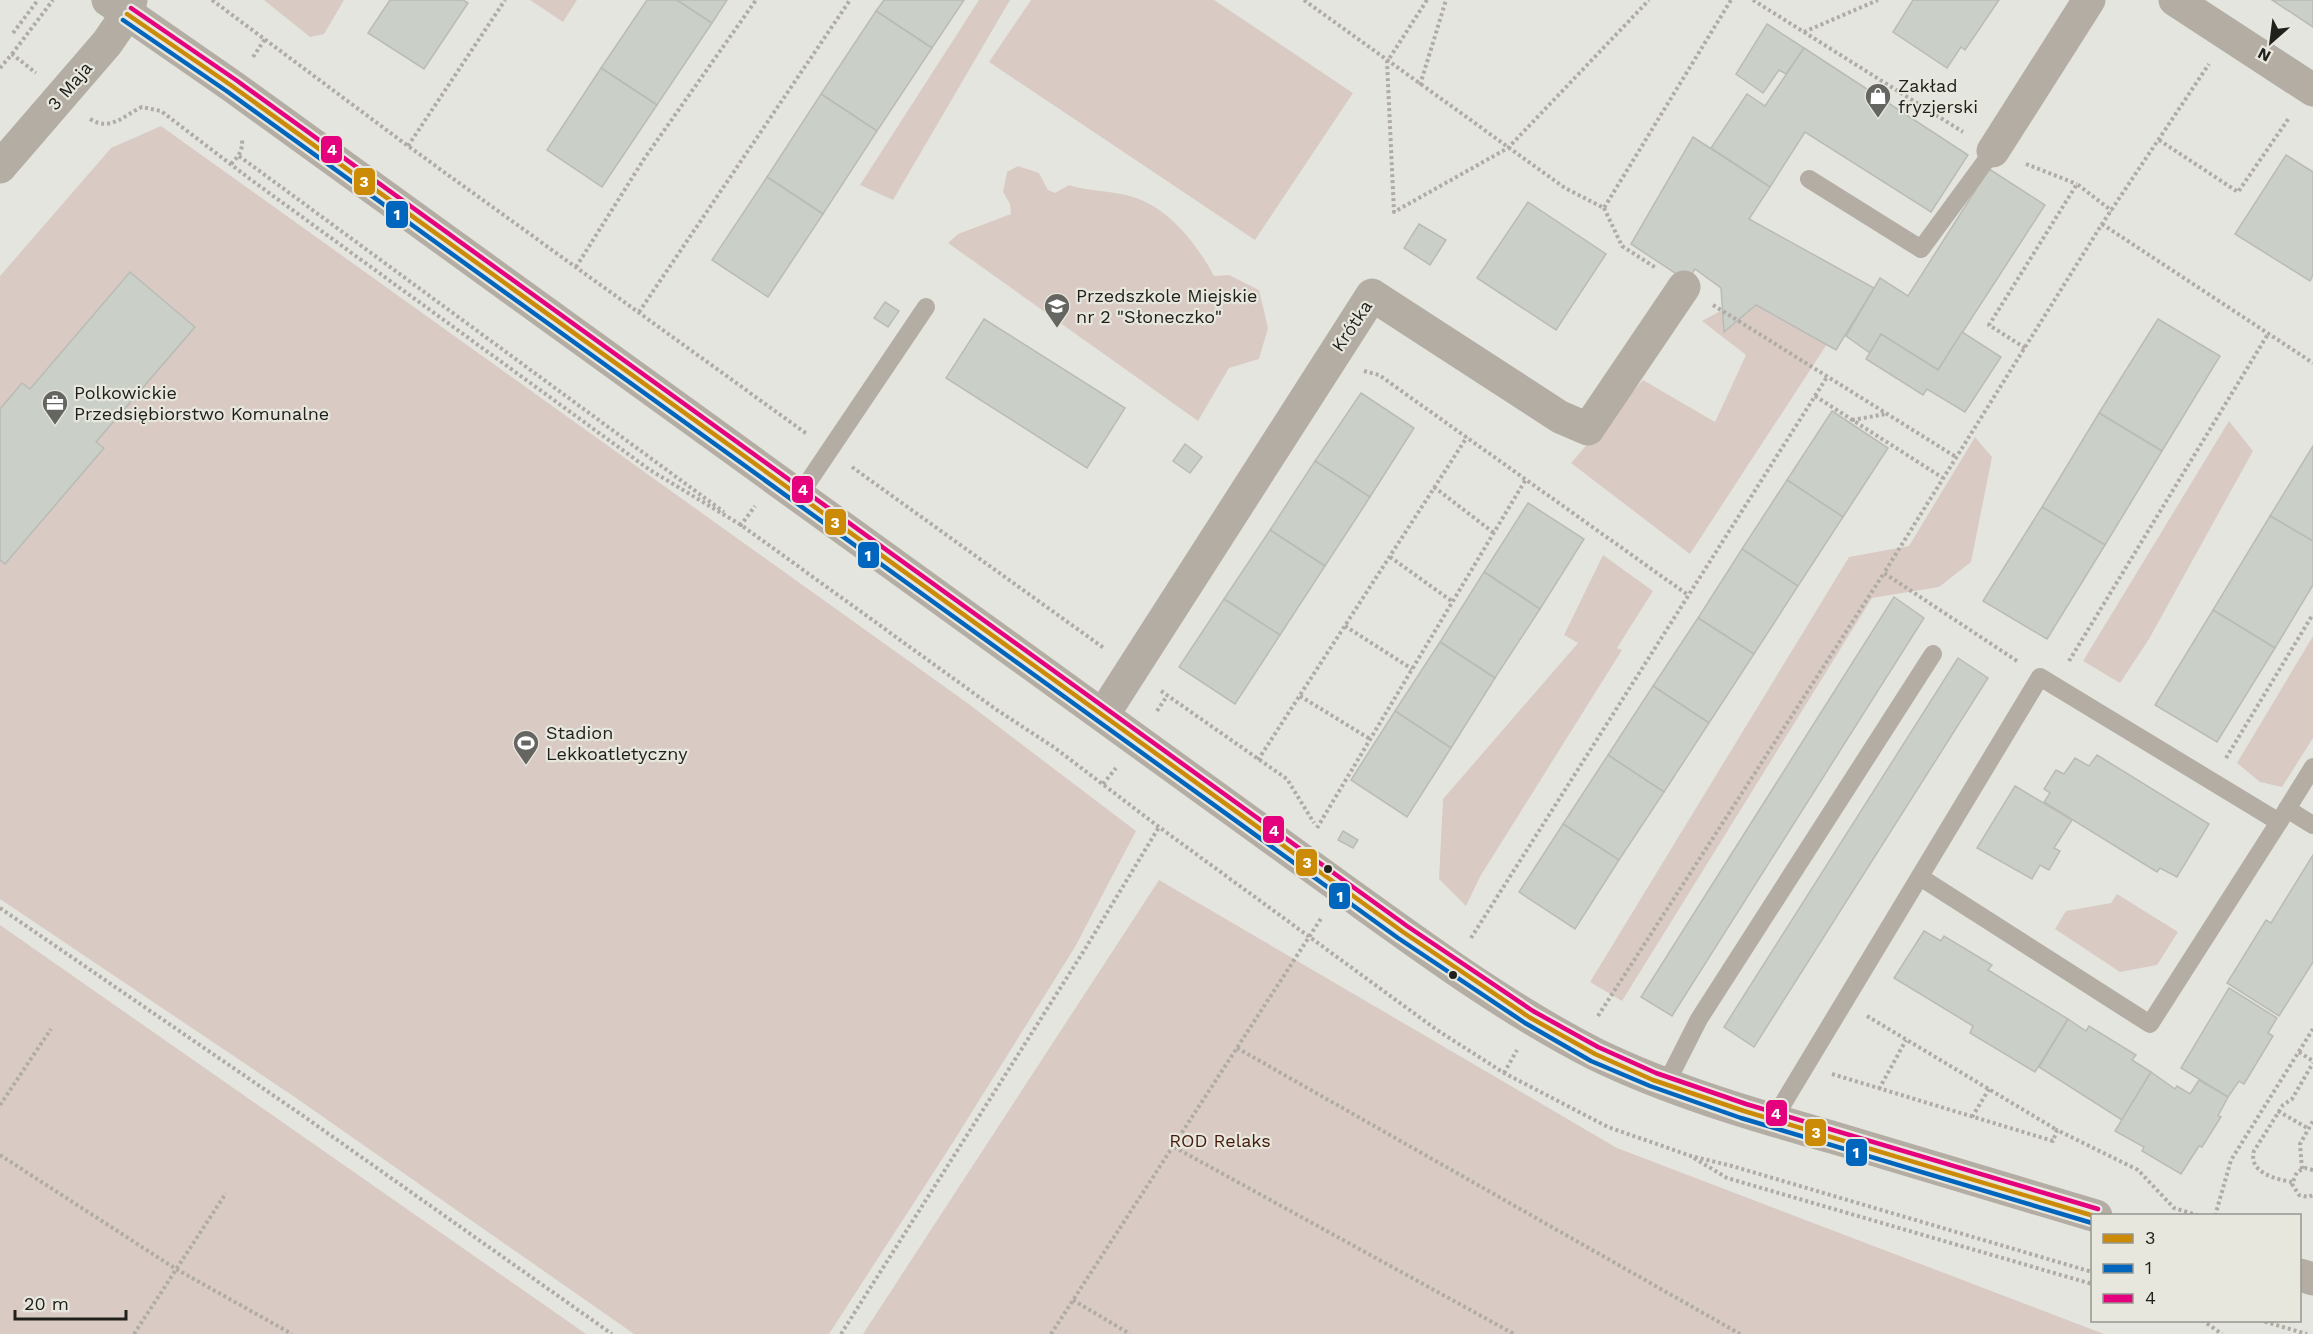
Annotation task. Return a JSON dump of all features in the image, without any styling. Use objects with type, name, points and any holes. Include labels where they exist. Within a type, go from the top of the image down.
[{"type":"street","points":[[1993,151],[2089,0]]},
{"type":"street","points":[[2175,0],[2311,89]]},
{"type":"street","points":[[122,5],[1341,888],[1534,1021],[1597,1055],[1666,1084],[1773,1120],[2093,1214]]},
{"type":"street","name":"3 Maja","points":[[0,167],[107,43],[122,5]]},
{"type":"street","name":"Krótka","points":[[1102,715],[1372,295],[1560,417],[1588,429],[1684,287]]},
{"type":"lane","points":[[1809,179],[1921,249],[1993,151]]},
{"type":"lane","points":[[786,488],[829,450],[926,308]]},
{"type":"lane","points":[[1666,1084],[1700,1019],[1933,654]]},
{"type":"lane","points":[[1773,1120],[1920,878],[2047,681],[2211,781],[2283,816],[2313,825]]},
{"type":"lane","points":[[1920,878],[2150,1024],[2313,768]]},
{"type":"path","points":[[13,33],[38,0]]},
{"type":"path","points":[[0,68],[53,0]]},
{"type":"path","points":[[212,0],[408,146],[1132,668],[1167,696],[1287,779],[1317,828],[1326,833]]},
{"type":"path","points":[[408,146],[506,0]]},
{"type":"path","points":[[576,267],[644,159],[756,0]]},
{"type":"path","points":[[639,312],[850,0]]},
{"type":"path","points":[[1304,0],[1565,188],[1604,208],[1622,246],[1956,457]]},
{"type":"path","points":[[1427,0],[1387,62],[1394,212],[1508,148],[1648,0]]},
{"type":"path","points":[[1420,85],[1446,0]]},
{"type":"path","points":[[1604,208],[1731,0]]},
{"type":"path","points":[[1753,0],[1993,151],[2077,184],[2112,211]]},
{"type":"path","points":[[1803,32],[1878,0]]},
{"type":"path","points":[[1594,1022],[1884,573],[2102,224],[2228,36]]},
{"type":"path","points":[[12,54],[97,123],[117,123],[142,106],[161,111],[650,470],[741,525]]},
{"type":"path","points":[[2159,140],[2238,192],[2311,89]]},
{"type":"path","points":[[231,164],[239,156],[242,134]]},
{"type":"path","points":[[239,156],[638,447],[741,525],[997,710],[1055,748],[1437,1030],[1504,1073],[1608,1127],[1691,1156],[2091,1272]]},
{"type":"path","points":[[2025,348],[1989,325],[2077,184]]},
{"type":"path","points":[[2102,224],[2313,363]]},
{"type":"path","points":[[1884,573],[2047,681],[2268,334]]},
{"type":"path","points":[[1357,369],[1379,375],[1688,595]]},
{"type":"path","points":[[1468,943],[1827,377]]},
{"type":"path","points":[[1815,396],[1943,478]]},
{"type":"path","points":[[1852,420],[1886,414]]},
{"type":"path","points":[[741,525],[786,488],[806,434]]},
{"type":"path","points":[[1258,760],[1467,437]]},
{"type":"path","points":[[1317,828],[1526,480]]},
{"type":"path","points":[[1434,488],[1494,533]]},
{"type":"path","points":[[1390,557],[1453,602]]},
{"type":"path","points":[[2211,781],[2313,614]]},
{"type":"path","points":[[1345,626],[1412,669]]},
{"type":"path","points":[[1299,696],[1370,739]]},
{"type":"path","points":[[841,1334],[1085,949],[1159,827]]},
{"type":"path","points":[[1051,1334],[1341,888]]},
{"type":"path","points":[[0,908],[299,1113],[612,1334]]},
{"type":"path","points":[[1844,1003],[2057,1130],[2138,1170],[2175,1208],[2196,1214]]},
{"type":"path","points":[[0,1106],[51,1029]]},
{"type":"path","points":[[2215,1214],[2230,1160],[2299,1052],[2311,1038],[2313,1029]]},
{"type":"path","points":[[1879,1089],[1906,1040]]},
{"type":"path","points":[[1237,1048],[1740,1334]]},
{"type":"path","points":[[2292,1182],[2273,1179],[2257,1168],[2252,1158],[2278,1111],[2292,1099],[2313,1062],[2299,1052]]},
{"type":"path","points":[[1791,1089],[1831,1074],[2053,1141],[2057,1130]]},
{"type":"path","points":[[1972,1117],[1989,1089]]},
{"type":"path","points":[[2278,1111],[2308,1129]]},
{"type":"path","points":[[2302,1169],[2300,1144],[2313,1121]]},
{"type":"path","points":[[1174,1147],[1514,1334]]},
{"type":"path","points":[[0,1155],[176,1269],[292,1334]]},
{"type":"path","points":[[1691,1156],[1727,1178],[2091,1284]]},
{"type":"path","points":[[2313,1170],[2302,1169],[2297,1172],[2292,1182],[2293,1188],[2299,1195],[2313,1196]]},
{"type":"path","points":[[134,1334],[226,1193]]},
{"type":"path","points":[[1073,1300],[1130,1334]]},
{"type":"path","points":[[2205,1322],[2222,1334]]},
{"type":"path","points":[[2266,1322],[2307,1334]]},
{"type":"green space","points":[[264,0],[344,0],[324,34],[310,37]]},
{"type":"green space","points":[[530,0],[577,0],[563,22]]},
{"type":"green space","points":[[979,0],[1010,0],[893,200],[860,185]]},
{"type":"green space","points":[[1031,0],[1214,0],[1353,93],[1255,240],[989,62]]},
{"type":"green space","name":"Stadion Lekkoatletyczny","points":[[161,126],[966,702],[1136,831],[1075,947],[829,1334],[634,1334],[296,1098],[0,899],[0,276],[111,148]]},
{"type":"green space","points":[[1018,166],[1039,173],[1048,190],[1055,193],[1069,185],[1125,195],[1146,202],[1170,218],[1181,229],[1214,276],[1229,275],[1259,290],[1268,328],[1259,359],[1229,368],[1198,421],[948,243],[958,234],[1011,214],[1010,204],[1003,192],[1007,172]]},
{"type":"green space","points":[[1748,296],[1829,341],[1690,554],[1571,463],[1643,380],[1715,422],[1746,355],[1702,321]]},
{"type":"green space","points":[[2229,421],[2253,451],[2149,639],[2120,683],[2083,661]]},
{"type":"green space","points":[[1975,437],[1992,457],[1971,562],[1939,587],[1872,598],[1622,1001],[1590,982],[1849,557],[1909,546]]},
{"type":"green space","points":[[1603,555],[1653,591],[1617,648],[1622,650],[1481,875],[1466,906],[1439,879],[1443,799],[1578,643],[1564,635]]},
{"type":"green space","points":[[2313,636],[2313,738],[2282,787],[2260,782],[2237,763]]},
{"type":"green space","name":"ROD Relaks","points":[[1159,880],[1617,1148],[2104,1334],[863,1334]]},
{"type":"green space","points":[[2117,894],[2178,932],[2157,965],[2120,972],[2055,929],[2066,911],[2111,903]]},
{"type":"green space","points":[[0,925],[586,1334],[0,1334]]},
{"type":"building","points":[[390,0],[463,0],[468,3],[424,69],[368,33]]},
{"type":"building","points":[[647,0],[677,0],[712,23],[657,105],[601,68]]},
{"type":"building","points":[[677,0],[727,0],[712,23]]},
{"type":"building","points":[[884,0],[964,0],[932,48],[876,11]]},
{"type":"building","points":[[1913,0],[1999,0],[1965,50],[1961,47],[1947,68],[1893,32]]},
{"type":"building","points":[[2272,0],[2313,0],[2313,27]]},
{"type":"building","points":[[876,11],[932,48],[877,131],[821,94]]},
{"type":"building","points":[[1767,24],[1804,48],[1786,74],[1779,70],[1763,93],[1736,74]]},
{"type":"building","points":[[1804,48],[1968,155],[1931,212],[1805,132],[1770,187],[1711,148],[1747,94],[1765,106]]},
{"type":"building","points":[[601,68],[657,105],[602,187],[547,150]]},
{"type":"building","points":[[821,94],[877,131],[823,214],[767,177]]},
{"type":"building","points":[[1693,137],[1770,187],[1749,219],[1874,288],[1836,350],[1756,305],[1724,332],[1721,288],[1695,269],[1687,281],[1631,244]]},
{"type":"building","points":[[2286,155],[2313,172],[2313,275],[2310,281],[2235,234]]},
{"type":"building","points":[[1989,169],[2045,205],[1938,370],[1881,334],[1870,353],[1846,336],[1880,278],[1908,296]]},
{"type":"building","points":[[767,177],[823,214],[768,297],[712,260]]},
{"type":"building","points":[[1528,202],[1606,254],[1556,330],[1477,278]]},
{"type":"building","points":[[1419,224],[1446,240],[1430,265],[1404,248]]},
{"type":"building","name":"Polkowickie Przedsiębiorstwo Komunalne","points":[[130,272],[195,327],[96,442],[104,448],[5,564],[0,560],[0,409],[22,383],[30,389]]},
{"type":"building","points":[[885,302],[899,311],[888,327],[874,318]]},
{"type":"building","points":[[984,319],[1125,408],[1087,468],[946,378]]},
{"type":"building","points":[[2158,319],[2220,356],[2162,451],[2099,413]]},
{"type":"building","points":[[1962,332],[2001,357],[1965,412],[1927,389],[1923,395],[1866,359],[1881,334],[1938,370]]},
{"type":"building","points":[[1361,393],[1414,428],[1370,497],[1315,461]]},
{"type":"building","points":[[1832,411],[1888,448],[1843,517],[1787,480]]},
{"type":"building","points":[[2099,413],[2162,451],[2105,545],[2042,507]]},
{"type":"building","points":[[1185,444],[1202,457],[1190,473],[1173,461]]},
{"type":"building","points":[[2313,446],[2313,541],[2270,516]]},
{"type":"building","points":[[1315,461],[1370,497],[1325,566],[1270,530]]},
{"type":"building","points":[[1787,480],[1843,517],[1798,586],[1742,549]]},
{"type":"building","points":[[1528,503],[1584,539],[1540,609],[1484,572]]},
{"type":"building","points":[[2042,507],[2105,545],[2047,639],[1983,601]]},
{"type":"building","points":[[2270,516],[2313,541],[2313,585],[2275,648],[2213,610]]},
{"type":"building","points":[[1270,530],[1325,566],[1280,635],[1224,599]]},
{"type":"building","points":[[1742,549],[1798,586],[1754,654],[1698,618]]},
{"type":"building","points":[[1484,572],[1540,609],[1495,678],[1440,642]]},
{"type":"building","points":[[1894,597],[1924,618],[1672,1016],[1641,997]]},
{"type":"building","points":[[1224,599],[1280,635],[1235,704],[1179,667]]},
{"type":"building","points":[[2213,610],[2275,648],[2217,742],[2155,705]]},
{"type":"building","points":[[1698,618],[1754,654],[1709,723],[1653,686]]},
{"type":"building","points":[[1440,642],[1495,678],[1451,748],[1395,711]]},
{"type":"building","points":[[1958,658],[1988,678],[1754,1047],[1724,1027]]},
{"type":"building","points":[[1653,686],[1709,723],[1664,792],[1608,755]]},
{"type":"building","points":[[1395,711],[1451,748],[1407,817],[1351,780]]},
{"type":"building","points":[[1608,755],[1664,792],[1619,860],[1563,824]]},
{"type":"building","points":[[2097,755],[2209,824],[2177,877],[2160,868],[2157,872],[2044,802],[2050,793],[2044,789],[2056,770],[2064,774],[2075,758],[2089,766]]},
{"type":"building","points":[[2015,786],[2072,820],[2054,848],[2060,851],[2049,870],[2040,865],[2032,879],[1977,848]]},
{"type":"building","points":[[1563,824],[1619,860],[1575,929],[1519,892]]},
{"type":"building","points":[[1343,831],[1358,840],[1353,848],[1338,840]]},
{"type":"building","points":[[2313,855],[2313,962],[2279,1016],[2227,983],[2266,920],[2271,923]]},
{"type":"building","points":[[1924,931],[1941,941],[1944,936],[1992,965],[1988,970],[2068,1019],[2035,1072],[1970,1033],[1973,1026],[1894,978]]},
{"type":"building","points":[[2229,988],[2277,1018],[2268,1033],[2273,1036],[2244,1084],[2239,1081],[2228,1097],[2181,1068]]},
{"type":"building","points":[[2068,1019],[2086,1031],[2089,1026],[2136,1055],[2132,1060],[2151,1072],[2122,1120],[2039,1067]]},
{"type":"building","points":[[2151,1072],[2175,1089],[2177,1086],[2190,1094],[2199,1080],[2228,1097],[2218,1116],[2221,1117],[2181,1174],[2142,1151],[2144,1147],[2115,1131]]},
{"type":"transit line","name":"4","points":[[131,8],[236,80],[1407,926],[1533,1011],[1598,1047],[1656,1073],[1746,1104],[2098,1209]]},
{"type":"transit line","name":"3","points":[[127,14],[232,86],[1403,932],[1529,1017],[1595,1054],[1653,1080],[1744,1111],[2091,1215]]},
{"type":"transit line","name":"1","points":[[123,20],[228,92],[1398,938],[1525,1023],[1591,1061],[1650,1086],[1741,1118],[2091,1223]]},
{"type":"place","name":"Zakład fryzjerski","points":[[1878,119]]},
{"type":"place","name":"Przedszkole Miejskie nr 2 \"Słoneczko\"","points":[[1057,329]]},
{"type":"place","name":"Polkowickie Przedsiębiorstwo Komunalne","points":[[55,426]]},
{"type":"place","name":"Stadion Lekkoatletyczny","points":[[526,766]]}]
